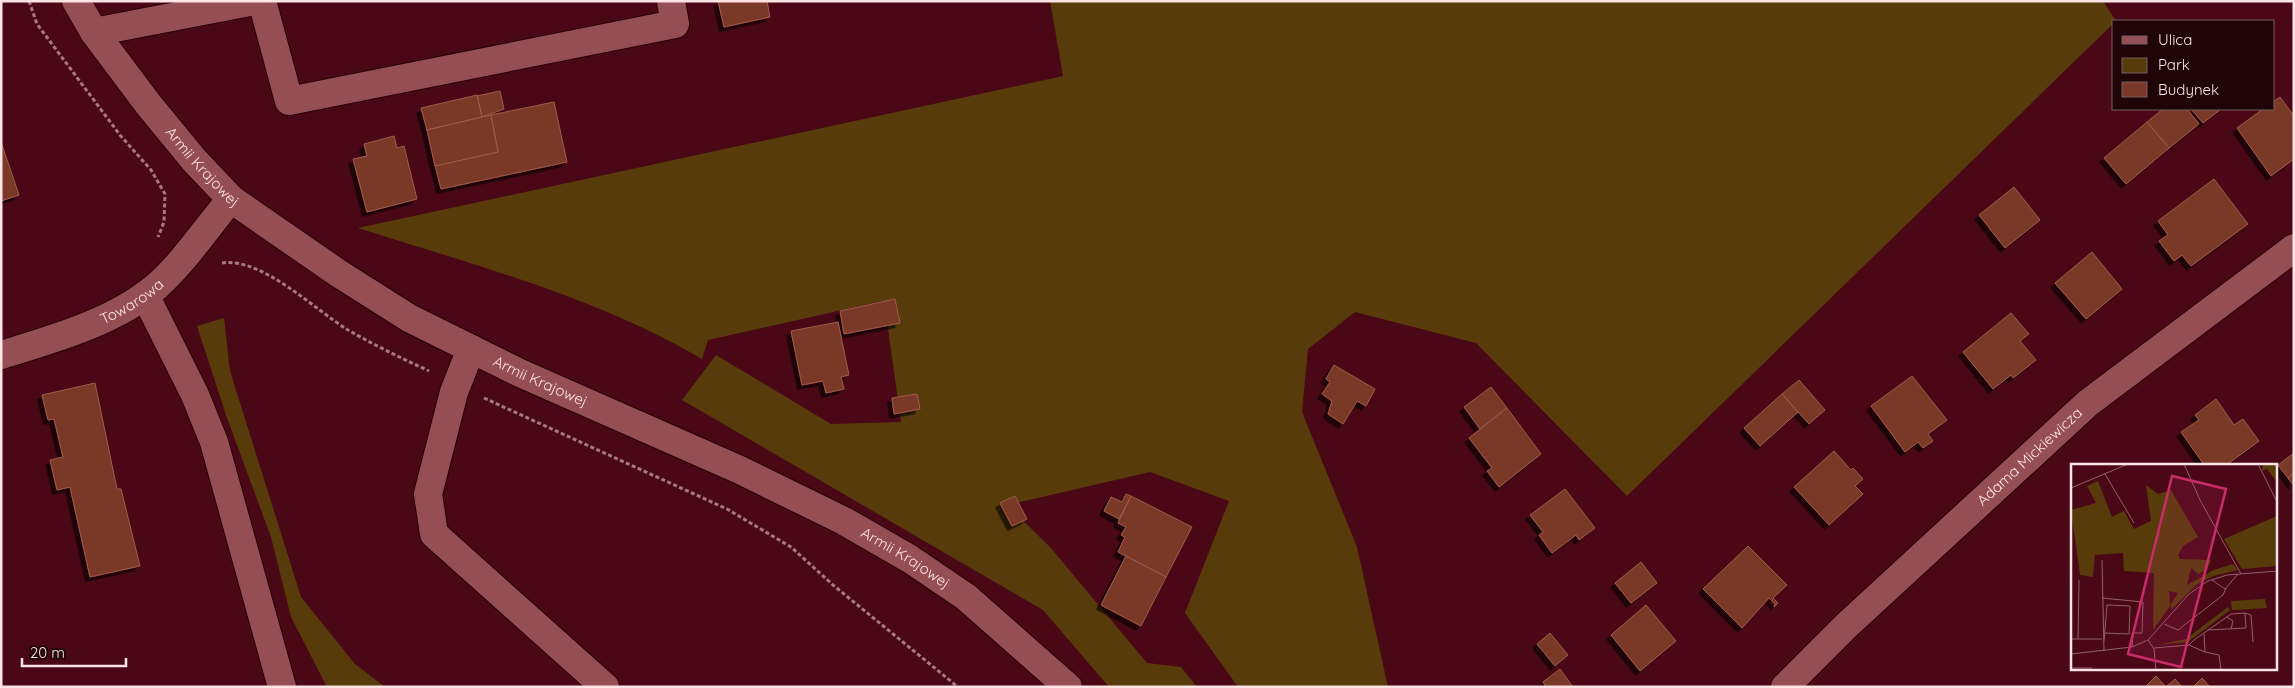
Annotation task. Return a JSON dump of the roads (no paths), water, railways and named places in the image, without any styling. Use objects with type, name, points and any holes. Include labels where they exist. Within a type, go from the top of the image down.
[{"type":"street","name":"Armii Krajowej","points":[[76,1],[94,32],[188,153],[231,199],[338,273],[409,318],[471,349],[520,373],[740,470],[844,521],[910,559],[966,597],[1068,687]]},
{"type":"street","points":[[94,32],[255,1]]},
{"type":"street","points":[[262,1],[289,102],[675,24],[671,1]]},
{"type":"street","name":"Towarowa","points":[[1,355],[104,318],[145,295],[165,278],[231,199]]},
{"type":"street","name":"Adama Mickiewicza","points":[[1785,687],[1846,626],[2088,403],[2294,248]]},
{"type":"street","points":[[145,295],[195,395],[214,442],[282,687]]},
{"type":"street","points":[[471,349],[458,385],[428,494],[434,534],[604,687]]}]
